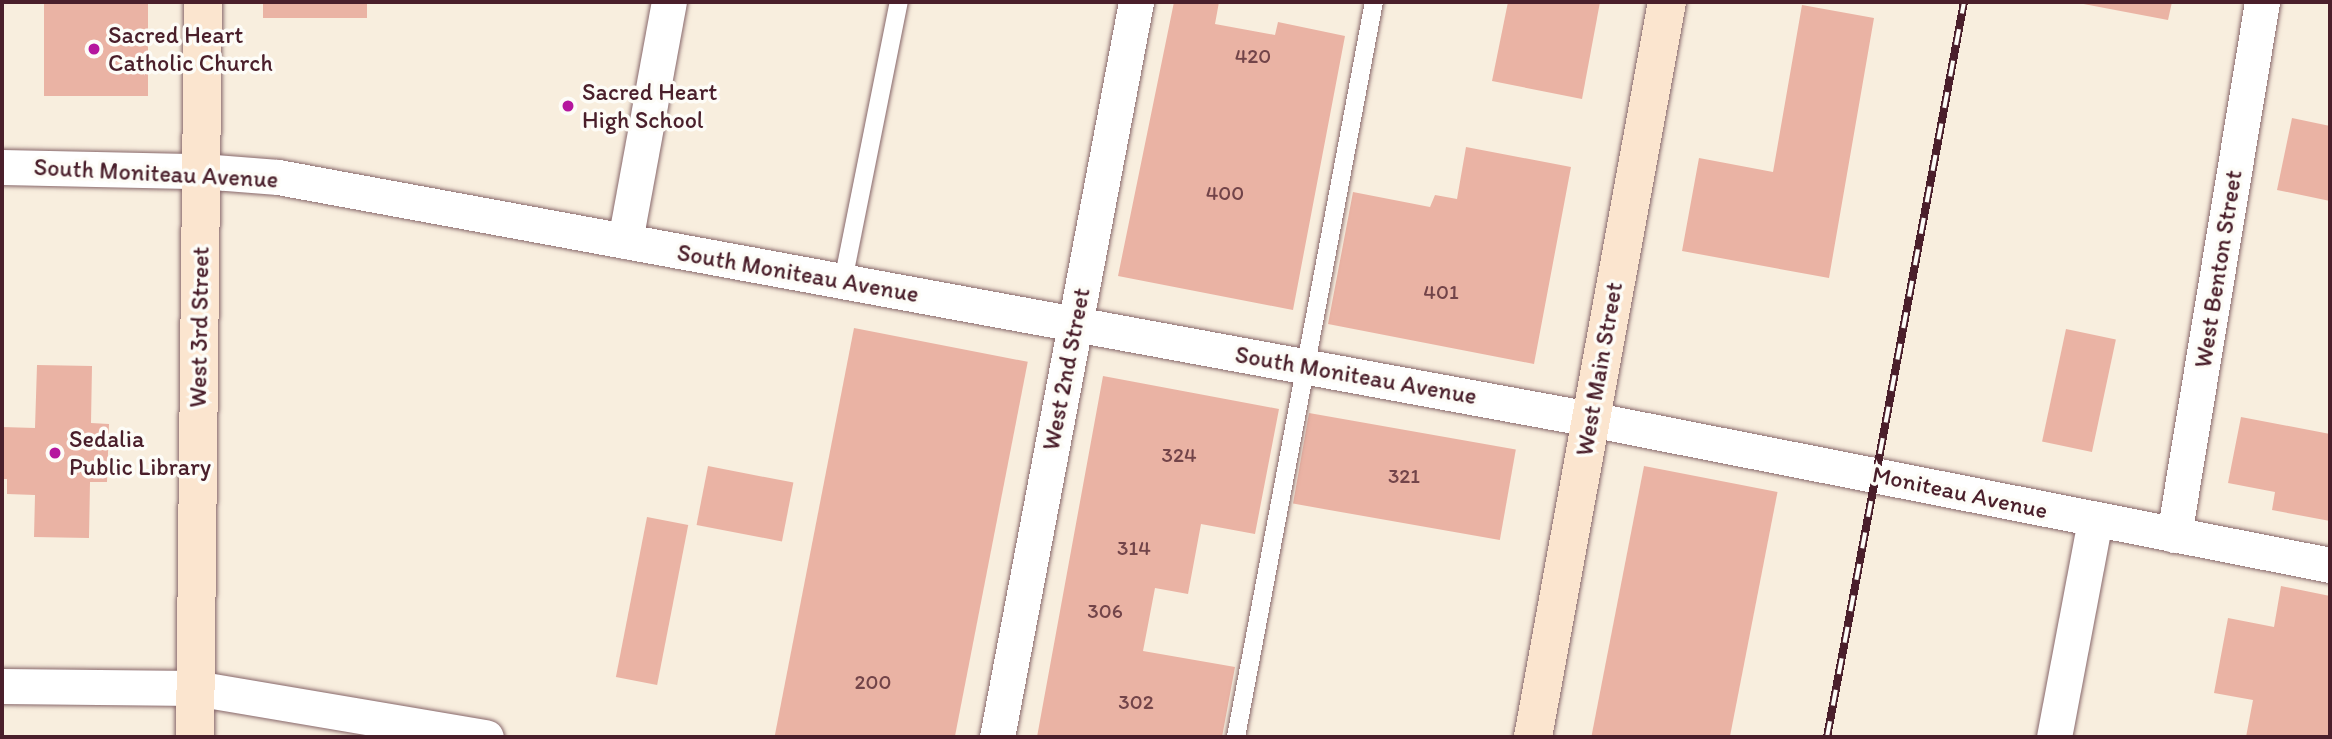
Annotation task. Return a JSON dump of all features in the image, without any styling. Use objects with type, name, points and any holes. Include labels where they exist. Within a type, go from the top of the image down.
[{"type":"main road","name":"West 3rd Street","points":[[195,737],[203,2]]},
{"type":"main road","name":"West Main Street","points":[[1533,737],[1667,2]]},
{"type":"street","points":[[625,241],[669,2]]},
{"type":"street","name":"West 2nd Street","points":[[997,737],[1136,2]]},
{"type":"street","name":"West Benton Street","points":[[2174,536],[2262,2]]},
{"type":"street","name":"South Moniteau Avenue","points":[[2,167],[201,171],[278,177],[1590,418]]},
{"type":"street","name":"Moniteau Avenue","points":[[1590,418],[2330,565]]},
{"type":"street","points":[[2054,737],[2095,520]]},
{"type":"street","points":[[2,686],[195,688],[486,737]]},
{"type":"lane","points":[[843,281],[899,2]]},
{"type":"lane","points":[[1236,737],[1374,2]]},
{"type":"building","name":"Sacred Heart Catholic Church","points":[[44,2],[148,2],[148,96],[44,96]]},
{"type":"building","points":[[263,2],[367,2],[367,18],[263,18]]},
{"type":"building","points":[[1174,2],[1219,2],[1215,24],[1275,35],[1278,22],[1345,36],[1293,310],[1118,276]]},
{"type":"building","points":[[1508,2],[1600,2],[1582,99],[1492,81]]},
{"type":"building","points":[[2073,2],[2172,2],[2168,20]]},
{"type":"building","points":[[1802,5],[1874,18],[1829,278],[1682,251],[1699,158],[1773,172]]},
{"type":"building","points":[[2292,118],[2330,126],[2330,201],[2277,190]]},
{"type":"building","points":[[1466,147],[1571,167],[1534,364],[1328,324],[1353,192],[1430,207],[1435,195],[1457,199]]},
{"type":"building","points":[[854,328],[1028,362],[955,737],[775,735]]},
{"type":"building","points":[[2066,329],[2116,340],[2092,452],[2042,441]]},
{"type":"building","name":"Sedalia Public Library","points":[[37,365],[92,366],[91,423],[109,424],[107,482],[90,482],[89,538],[34,537],[35,495],[7,494],[7,479],[2,479],[2,427],[35,428]]},
{"type":"building","points":[[1103,376],[1279,409],[1255,534],[1201,524],[1188,594],[1155,588],[1143,651],[1235,667],[1222,737],[1037,737]]},
{"type":"building","points":[[1309,413],[1516,449],[1500,540],[1293,504]]},
{"type":"building","points":[[2241,417],[2330,434],[2330,521],[2272,510],[2275,492],[2228,483]]},
{"type":"building","points":[[708,466],[793,483],[782,541],[697,525]]},
{"type":"building","points":[[1644,466],[1778,492],[1730,737],[1591,737]]},
{"type":"building","points":[[647,517],[688,525],[657,685],[616,677]]},
{"type":"building","points":[[2281,586],[2330,596],[2330,737],[2246,737],[2253,700],[2214,693],[2228,618],[2274,627]]},
{"type":"railway","points":[[1827,737],[1964,2]]},
{"type":"place","name":"Sacred Heart Catholic Church","points":[[94,49]]},
{"type":"place","name":"Sacred Heart High School","points":[[568,106]]},
{"type":"place","name":"Sedalia Public Library","points":[[55,453]]}]
